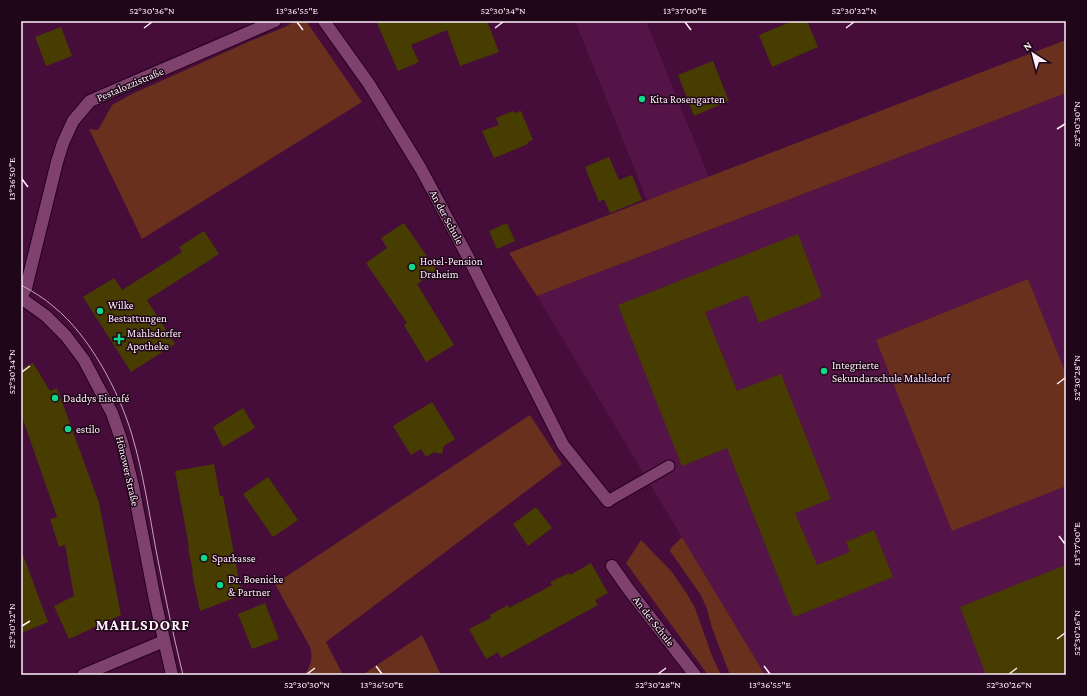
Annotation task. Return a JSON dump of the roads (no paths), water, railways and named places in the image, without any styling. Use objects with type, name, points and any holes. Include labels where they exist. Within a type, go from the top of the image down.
[{"type":"street","name":"Pestalozzistraße","points":[[21,297],[26,288],[56,162],[73,121],[90,101],[275,21]]},
{"type":"street","name":"An der Schule","points":[[324,21],[370,84],[420,169],[469,259],[563,445],[608,501]]},
{"type":"street","name":"Hönower Straße","points":[[21,297],[46,316],[66,336],[84,360],[112,413],[122,442],[133,486],[172,675]]},
{"type":"street","name":"An der Schule","points":[[612,566],[695,675]]},
{"type":"street","points":[[83,675],[164,641]]},
{"type":"lane","points":[[608,501],[669,466]]},
{"type":"tram line","points":[[21,285],[50,304],[67,319],[79,333],[91,348],[119,400],[132,435],[146,492],[165,597],[183,675]]},
{"type":"place","name":"Kita Rosengarten","points":[[642,99]]},
{"type":"place","name":"Hotel-Pension Draheim","points":[[412,267]]},
{"type":"place","name":"Wilke Bestattungen","points":[[100,311]]},
{"type":"place","name":"Mahlsdorfer Apotheke","points":[[119,339]]},
{"type":"place","name":"Integrierte Sekundarschule Mahlsdorf","points":[[824,371]]},
{"type":"place","name":"Daddys Eiscafé","points":[[55,398]]},
{"type":"place","name":"estilo","points":[[68,429]]},
{"type":"place","name":"Sparkasse","points":[[204,558]]},
{"type":"place","name":"Dr. Boenicke & Partner","points":[[220,585]]},
{"type":"district","name":"MAHLSDORF","points":[[143,625]]}]
